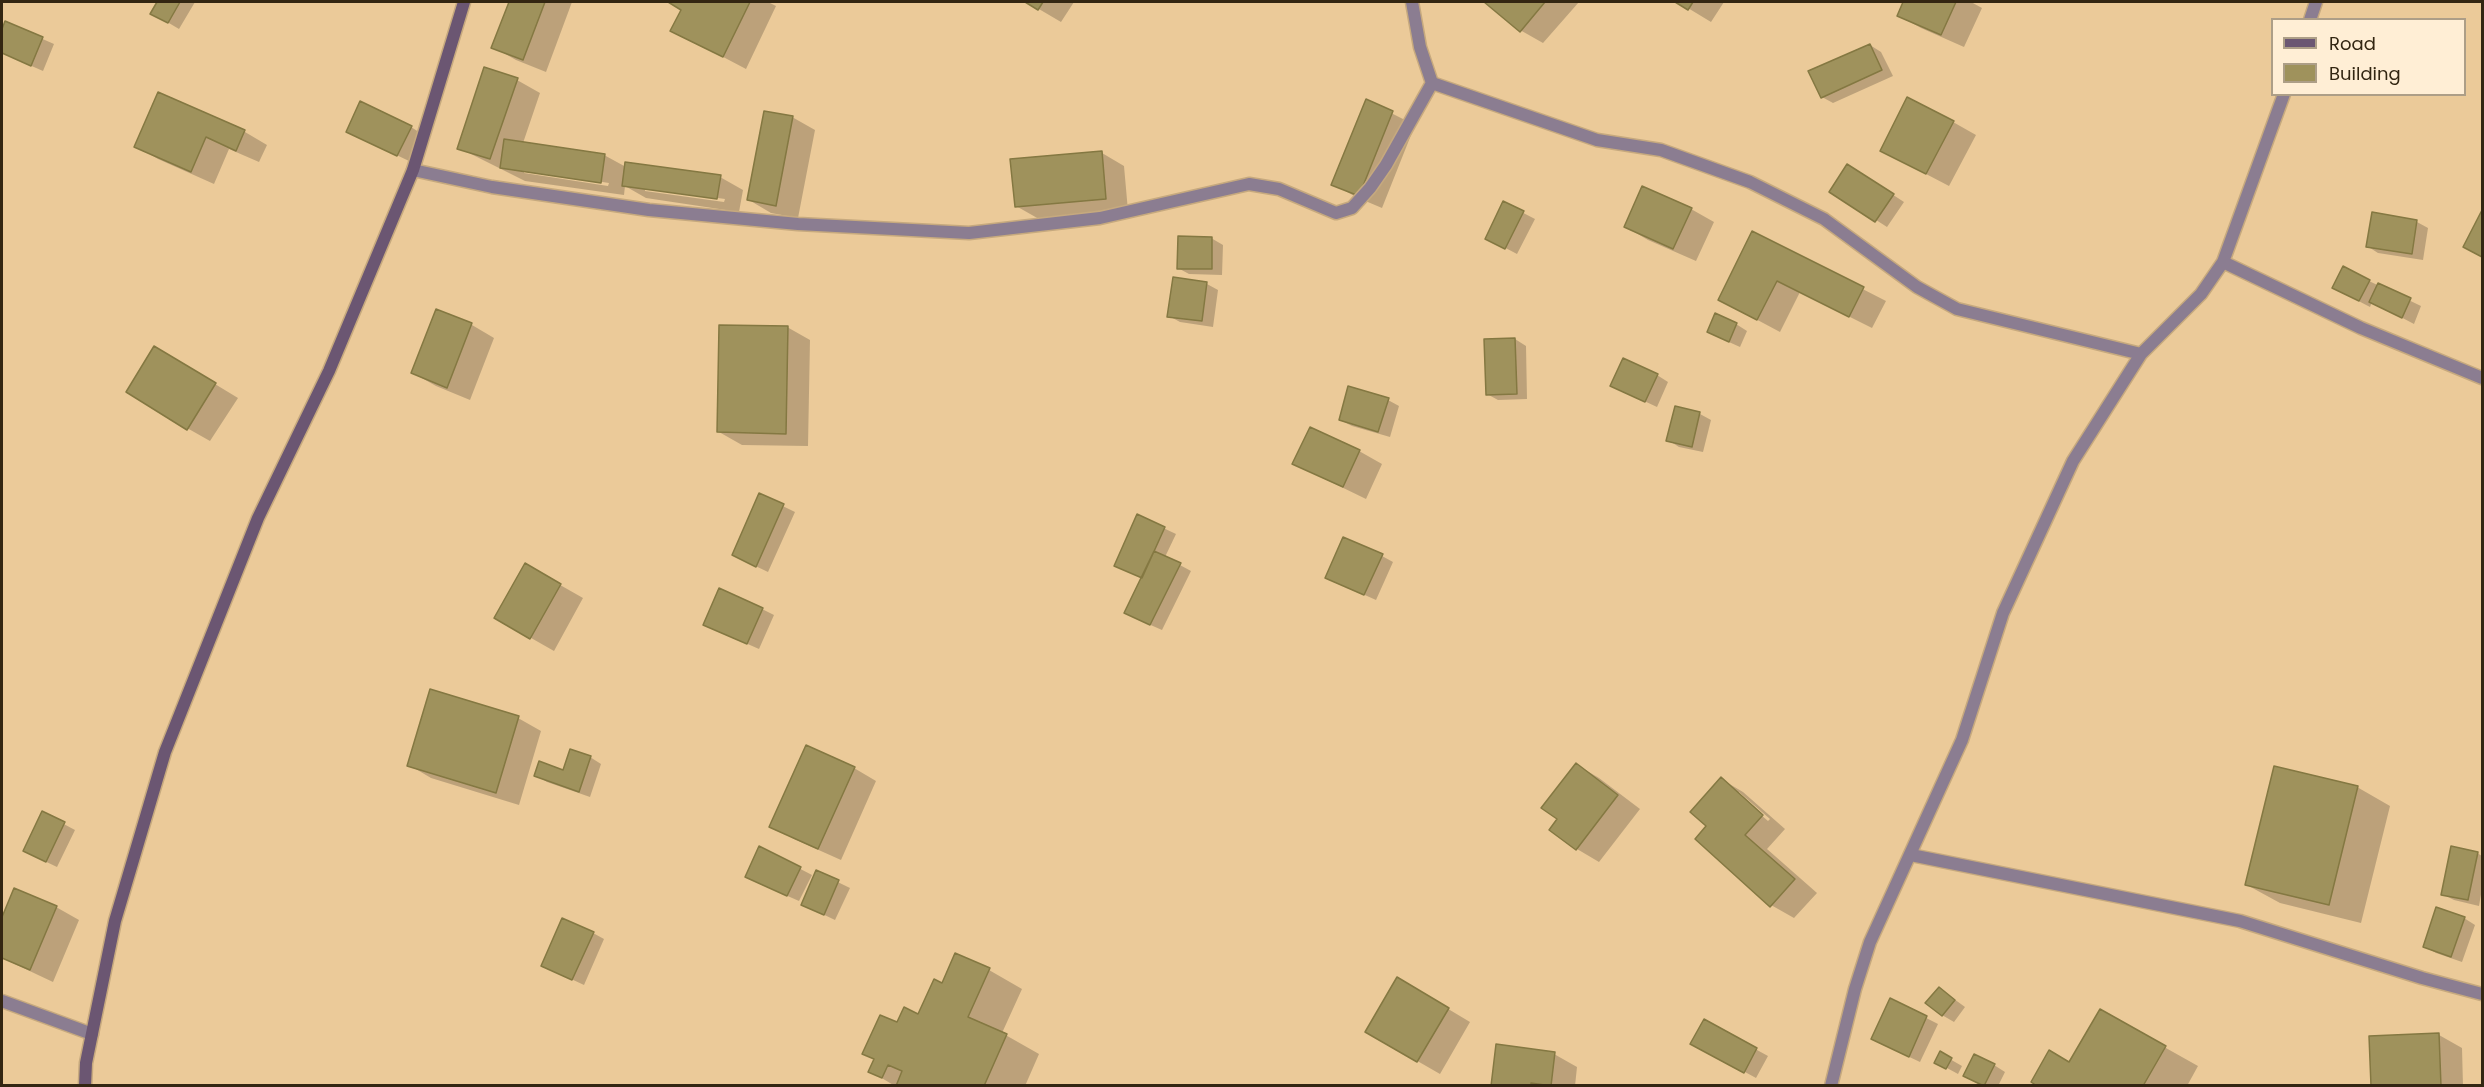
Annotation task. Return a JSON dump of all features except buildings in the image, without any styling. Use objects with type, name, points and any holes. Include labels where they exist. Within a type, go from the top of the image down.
[{"type":"street","points":[[84,1086],[115,921],[165,752],[258,518],[329,371],[413,170],[464,2]]},
{"type":"street","points":[[413,170],[492,187],[649,210],[798,224],[969,232],[1100,218],[1249,184],[1279,189],[1336,213],[1352,208],[1370,188],[1386,165],[1431,83],[1420,47],[1412,2]]},
{"type":"street","points":[[2311,18],[2316,2]]},
{"type":"street","points":[[1431,83],[1596,140],[1661,150],[1750,182],[1824,219],[1917,287],[1957,309],[2142,354]]},
{"type":"street","points":[[1831,1086],[1855,989],[1870,942],[1962,740],[2003,613],[2023,569],[2073,461],[2142,354],[2201,294],[2223,262],[2283,96]]},
{"type":"street","points":[[2223,262],[2361,328],[2482,378]]},
{"type":"street","points":[[1911,855],[2240,921],[2422,978],[2482,994]]},
{"type":"street","points":[[2,1001],[92,1034]]}]
